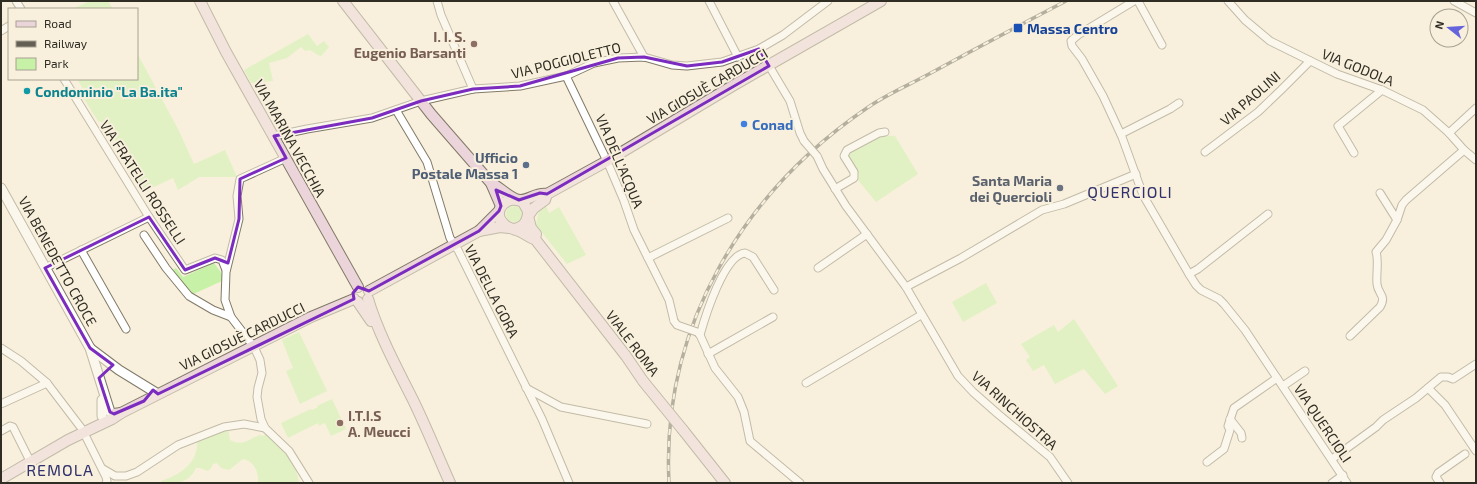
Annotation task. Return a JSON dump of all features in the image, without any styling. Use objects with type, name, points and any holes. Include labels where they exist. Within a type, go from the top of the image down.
[{"type":"main road","name":"VIA MARINA VECCHIA","points":[[200,1],[226,52],[358,287]]},
{"type":"main road","points":[[343,1],[421,101],[491,183],[526,206],[528,216],[523,225],[511,228],[500,227],[479,230]]},
{"type":"main road","name":"VIA GIOSUÈ CARDUCCI","points":[[519,200],[526,199],[540,193],[547,194],[607,161],[734,85],[881,1]]},
{"type":"main road","points":[[491,183],[500,209],[501,221],[511,228],[535,239]]},
{"type":"main road","name":"VIA GIOSUÈ CARDUCCI","points":[[528,216],[534,208],[545,200],[547,194]]},
{"type":"main road","points":[[356,301],[363,303],[368,295],[479,230],[509,200],[519,200]]},
{"type":"main road","name":"VIALE ROMA","points":[[528,216],[531,228],[536,234],[535,239],[626,356],[643,381],[725,483]]},
{"type":"main road","points":[[427,434],[417,417],[375,328],[356,301],[353,293],[358,287],[363,287],[368,295],[378,326],[450,483]]},
{"type":"main road","name":"VIA GIOSUÈ CARDUCCI","points":[[83,431],[112,419],[118,413],[144,401],[154,391],[254,347],[311,317],[356,301]]},
{"type":"main road","name":"VIA GIOSUÈ CARDUCCI","points":[[1,479],[83,431],[99,420],[102,416]]},
{"type":"street","points":[[437,1],[441,15],[473,89]]},
{"type":"street","points":[[613,1],[644,57]]},
{"type":"street","points":[[710,1],[738,57]]},
{"type":"street","name":"VIA POGGIOLETTO","points":[[274,136],[372,118],[421,101],[473,89],[520,86],[566,76],[594,63],[618,58],[644,57],[672,65],[687,66],[722,62],[759,49],[783,35],[828,1]]},
{"type":"street","name":"VIA QUERCIOLI","points":[[1134,1],[1078,35],[1072,41],[1072,46],[1103,96],[1121,134],[1143,195],[1189,274],[1201,290],[1219,299],[1231,312],[1283,386],[1347,483]]},
{"type":"street","points":[[1138,1],[1162,45]]},
{"type":"street","name":"VIA GODOLA","points":[[1228,1],[1245,20],[1270,41],[1348,79],[1382,90],[1422,110],[1449,133],[1464,150],[1476,160]]},
{"type":"street","points":[[1454,1],[1476,13]]},
{"type":"street","name":"VIA RINCHIOSTRA","points":[[759,49],[790,101],[804,141],[817,156],[835,189],[906,287],[958,376],[973,392],[1050,457],[1068,483]]},
{"type":"street","name":"VIA PAOLINI","points":[[1205,152],[1258,112],[1310,61]]},
{"type":"street","name":"VIA DELL'ACQUA","points":[[566,76],[607,161],[624,201],[634,230],[669,300],[674,321],[677,325],[698,334]]},
{"type":"street","name":"VIA FRATELLI ROSSELLI","points":[[65,80],[149,217],[185,270],[225,255],[231,251]]},
{"type":"street","points":[[1354,153],[1338,126],[1382,90]]},
{"type":"street","points":[[1121,134],[1170,109],[1179,102]]},
{"type":"street","points":[[1449,133],[1476,108]]},
{"type":"street","name":"VIA DELLA GORA","points":[[396,110],[428,162],[450,238],[458,250],[542,419],[569,483]]},
{"type":"street","points":[[835,189],[854,178],[854,172],[844,156],[847,150],[879,133],[886,132]]},
{"type":"street","points":[[1350,336],[1380,307],[1383,302],[1384,298],[1377,288],[1376,252],[1386,240],[1397,220],[1402,205],[1464,150]]},
{"type":"street","points":[[286,158],[240,179],[237,196],[239,219],[226,272],[225,300],[231,317],[254,347],[260,360],[262,373],[257,392],[258,408],[265,428],[289,451],[309,483]]},
{"type":"street","points":[[906,287],[961,258],[1042,210],[1064,204],[1136,174]]},
{"type":"street","name":"VIA BENEDETTO CROCE","points":[[1,188],[90,348],[110,412],[118,413]]},
{"type":"street","points":[[1380,193],[1397,220]]},
{"type":"street","points":[[1189,274],[1198,269],[1268,214]]},
{"type":"street","points":[[45,268],[149,217]]},
{"type":"street","points":[[648,258],[728,218]]},
{"type":"street","points":[[144,234],[166,268],[189,296],[213,310],[231,317]]},
{"type":"street","points":[[818,268],[867,234]]},
{"type":"street","points":[[81,250],[126,329]]},
{"type":"street","points":[[774,290],[753,257],[745,253],[736,255],[729,264],[711,301],[698,334],[715,368],[738,397],[744,412],[750,441],[800,483]]},
{"type":"street","points":[[215,258],[222,260],[226,272]]},
{"type":"street","points":[[806,383],[921,315]]},
{"type":"street","points":[[708,354],[773,317]]},
{"type":"street","points":[[1,348],[21,361],[47,383],[83,431],[103,469],[107,481],[106,483]]},
{"type":"street","name":"VIA BENEDETTO CROCE","points":[[90,348],[119,370],[154,391]]},
{"type":"street","points":[[1332,459],[1383,420],[1416,398],[1441,377],[1448,376],[1453,380],[1476,364]]},
{"type":"street","points":[[100,378],[102,373],[106,370],[112,368],[119,370]]},
{"type":"street","points":[[1283,386],[1305,372]]},
{"type":"street","name":"VIA QUERCIOLI","points":[[1207,462],[1224,449],[1230,430],[1228,426],[1234,408],[1277,378]]},
{"type":"street","points":[[1,404],[47,383]]},
{"type":"street","name":"VIA BENEDETTO CROCE","points":[[102,388],[102,416]]},
{"type":"street","points":[[526,388],[561,407],[647,424]]},
{"type":"street","points":[[1428,388],[1445,405],[1476,451]]},
{"type":"street","points":[[1230,419],[1241,433],[1242,438]]},
{"type":"street","points":[[103,469],[115,476],[126,476],[137,472],[178,445],[224,427],[244,424],[265,428]]},
{"type":"street","points":[[1,431],[10,426],[13,427],[30,461]]},
{"type":"street","points":[[1440,483],[1436,477],[1438,473],[1465,454]]},
{"type":"street","points":[[1332,483],[1343,475]]},
{"type":"highlighted area","points":[[759,49],[769,66],[547,194],[540,193],[519,200],[496,190],[501,206],[499,211],[479,231],[369,291],[358,287],[353,293],[354,299],[158,394],[153,390],[144,401],[114,414],[110,412],[99,378],[113,365],[90,348],[45,268],[149,217],[185,270],[215,258],[228,263],[239,219],[240,179],[286,158],[274,136],[372,118],[421,101],[473,89],[520,86],[618,58],[644,57],[687,66],[722,62]]},
{"type":"green space","points":[[90,1],[108,1],[112,8],[74,8]]},
{"type":"green space","points":[[308,34],[317,46],[324,41],[329,47],[321,56],[310,50],[305,51],[301,47],[287,58],[269,63],[273,81],[251,83],[244,70]]},
{"type":"green space","points":[[138,55],[178,129],[194,164],[225,150],[237,177],[199,177],[178,190],[173,178],[145,191],[140,188],[120,154],[119,146],[104,123],[98,121],[84,99],[84,91],[78,80],[138,80]]},
{"type":"green space","points":[[881,135],[895,136],[918,174],[876,202],[858,180],[859,174],[847,157],[847,154]]},
{"type":"green space","points":[[514,206],[521,211],[522,214],[517,221],[514,222],[507,217],[506,214],[511,207]]},
{"type":"green space","points":[[546,206],[549,213],[559,207],[586,255],[567,264],[536,225],[539,211]]},
{"type":"green space","points":[[214,263],[222,274],[222,281],[189,296],[169,272],[176,268],[183,277]]},
{"type":"green space","points":[[986,283],[997,303],[963,322],[952,302]]},
{"type":"green space","points":[[1074,319],[1118,386],[1105,394],[1084,369],[1055,384],[1044,365],[1033,371],[1026,360],[1030,357],[1021,344],[1054,325],[1058,332]]},
{"type":"green space","points":[[299,332],[327,391],[300,404],[286,371],[293,368],[282,340]]},
{"type":"green space","points":[[332,399],[346,429],[331,436],[325,423],[319,426],[318,423],[288,438],[281,423],[311,409],[312,410]]},
{"type":"green space","points":[[228,428],[230,440],[239,443],[246,442],[260,435],[263,436],[267,432],[284,449],[292,461],[299,483],[258,483],[257,471],[250,462],[243,459],[229,470],[221,468],[217,463],[213,464],[208,471],[196,468],[190,477],[182,482],[161,483],[161,481],[175,475],[187,467],[195,455],[197,440]]},
{"type":"railway","points":[[669,483],[670,426],[679,371],[695,319],[718,269],[747,223],[782,181],[822,142],[867,108],[890,94],[1066,1]]},
{"type":"place","name":"Massa Centro","points":[[1018,28]]},
{"type":"place","name":"I. I. S. Eugenio Barsanti","points":[[474,44]]},
{"type":"place","name":"Condominio \"La Ba.ita\"","points":[[27,91]]},
{"type":"place","name":"Conad","points":[[744,124]]},
{"type":"place","name":"Ufficio Postale Massa 1","points":[[526,165]]},
{"type":"place","name":"Santa Maria dei Quercioli","points":[[1060,188]]},
{"type":"place","name":"I.T.I.S A. Meucci","points":[[340,423]]},
{"type":"district","name":"QUERCIOLI","points":[[1130,191]]},
{"type":"district","name":"REMOLA","points":[[60,469]]}]
